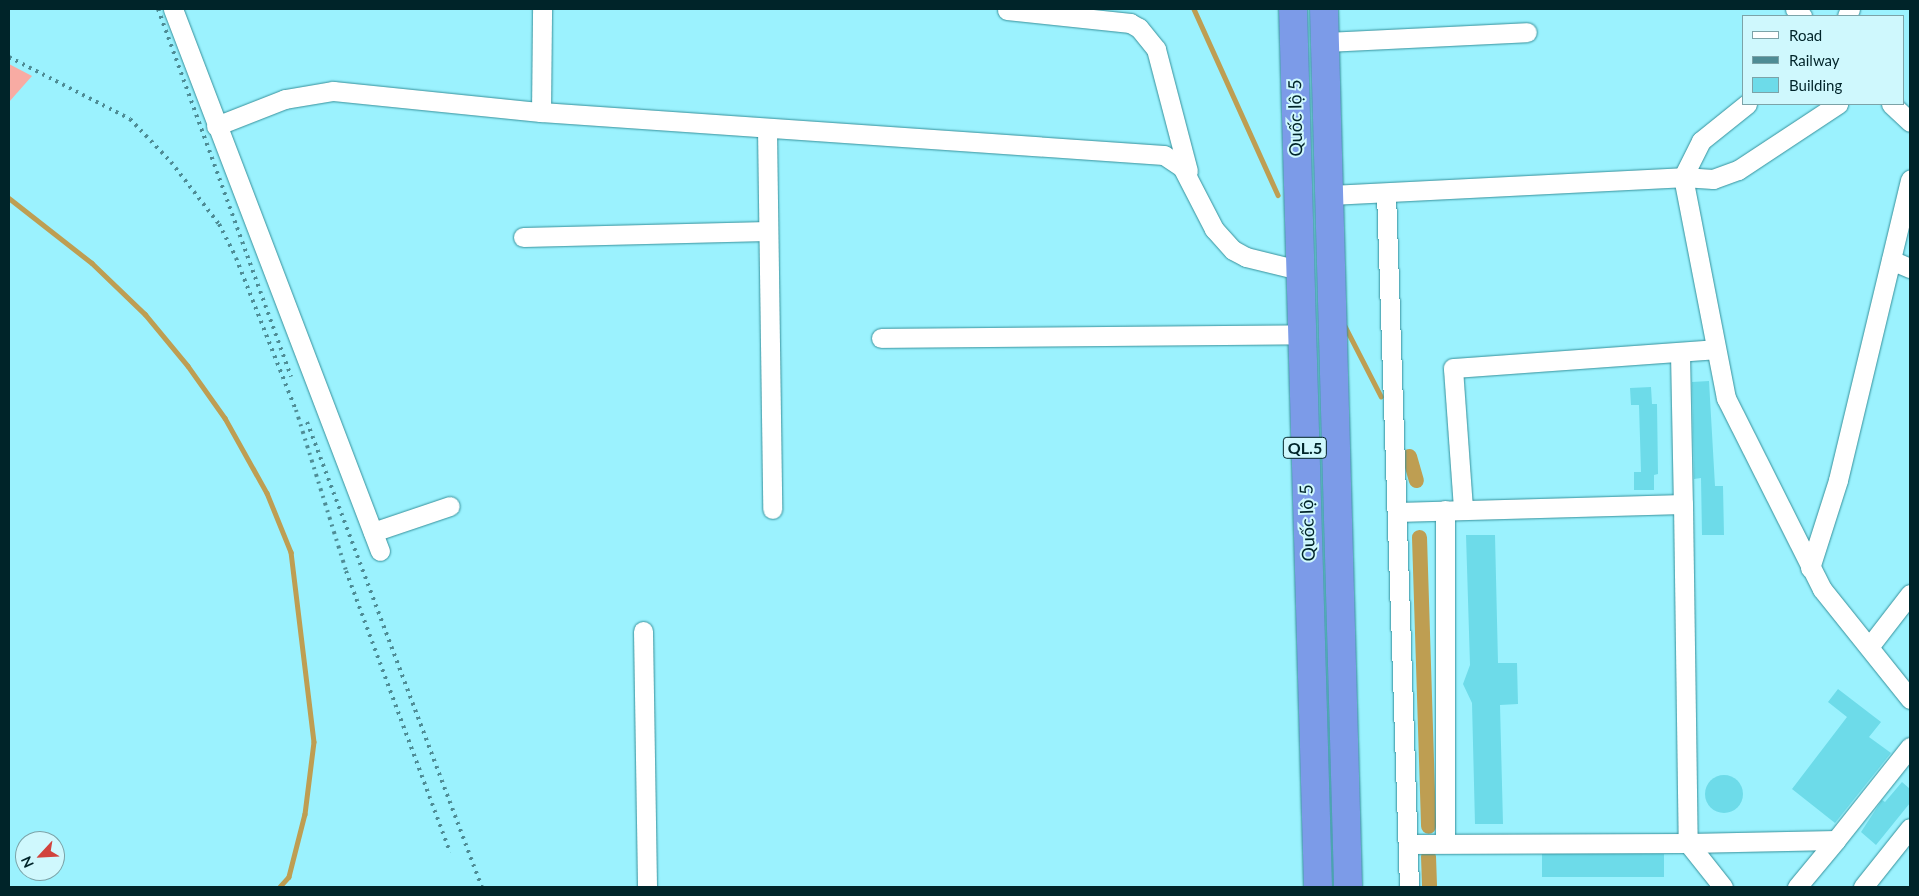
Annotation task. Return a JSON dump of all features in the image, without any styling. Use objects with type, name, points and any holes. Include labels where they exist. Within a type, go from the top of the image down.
[{"type":"highway","name":"Quốc lộ 5","points":[[1293,9],[1318,887]]},
{"type":"highway","name":"Quốc lộ 5","points":[[1324,9],[1348,887]]},
{"type":"street","points":[[173,9],[216,126],[380,551]]},
{"type":"street","points":[[541,112],[542,9]]},
{"type":"street","points":[[1007,10],[1130,23],[1140,28],[1156,49],[1189,178],[1214,229],[1233,250],[1246,257],[1299,270]]},
{"type":"street","points":[[1325,42],[1527,32]]},
{"type":"street","points":[[216,126],[285,99],[333,91],[541,112],[1164,155],[1174,159],[1189,178]]},
{"type":"street","points":[[1746,105],[1701,140],[1683,177],[1715,350],[1726,398],[1822,589],[1910,699]]},
{"type":"street","points":[[1330,195],[1683,177],[1713,179],[1738,170],[1836,105]]},
{"type":"street","points":[[1892,105],[1910,122]]},
{"type":"street","points":[[767,129],[772,509]]},
{"type":"street","points":[[1810,568],[1838,480],[1910,179]]},
{"type":"street","points":[[1386,193],[1409,887]]},
{"type":"street","points":[[523,237],[768,231]]},
{"type":"street","points":[[1891,260],[1910,268]]},
{"type":"street","points":[[881,338],[1302,334]]},
{"type":"street","points":[[1445,843],[1454,509],[1453,368],[1715,350]]},
{"type":"street","points":[[1680,352],[1688,843],[1723,887]]},
{"type":"street","points":[[1397,512],[1683,504]]},
{"type":"street","points":[[372,532],[450,506]]},
{"type":"street","points":[[1869,647],[1910,594]]},
{"type":"street","points":[[643,631],[647,887]]},
{"type":"street","points":[[1797,887],[1910,748]]},
{"type":"street","points":[[1862,887],[1910,828]]},
{"type":"street","points":[[1408,844],[1688,843],[1836,840]]},
{"type":"shaded area","points":[[9,64],[32,76],[9,102]]},
{"type":"building","points":[[1709,381],[1715,486],[1723,486],[1724,535],[1702,535],[1701,478],[1694,479],[1692,382]]},
{"type":"building","points":[[1651,387],[1652,404],[1657,404],[1658,474],[1654,475],[1654,490],[1634,490],[1634,472],[1641,472],[1639,405],[1631,405],[1630,388]]},
{"type":"building","points":[[1466,535],[1495,535],[1498,663],[1517,663],[1518,704],[1500,705],[1503,824],[1475,824],[1472,703],[1463,684],[1470,665]]},
{"type":"building","points":[[1838,689],[1881,722],[1869,737],[1891,753],[1835,823],[1792,789],[1847,717],[1828,702]]},
{"type":"building","points":[[1724,775],[1737,781],[1743,794],[1737,807],[1724,813],[1711,807],[1705,794],[1711,781]]},
{"type":"building","points":[[1902,782],[1910,789],[1910,803],[1876,845],[1861,832],[1882,800],[1885,802]]},
{"type":"building","points":[[1542,854],[1664,854],[1664,877],[1542,877]]},
{"type":"waterway","points":[[1194,9],[1278,195]]},
{"type":"waterway","points":[[9,198],[92,263],[145,314],[188,366],[225,418],[267,493],[291,552],[314,742],[305,814],[289,877],[280,887]]},
{"type":"waterway","points":[[1345,326],[1381,396]]},
{"type":"waterway","points":[[1409,456],[1416,480]]},
{"type":"waterway","points":[[1419,537],[1428,826]]},
{"type":"waterway","points":[[1428,856],[1429,887]]},
{"type":"railway","points":[[158,9],[291,377]]},
{"type":"railway","points":[[9,57],[130,119],[171,162],[219,224],[236,258],[296,410],[346,571],[450,852]]},
{"type":"railway","points":[[307,422],[482,887]]}]
